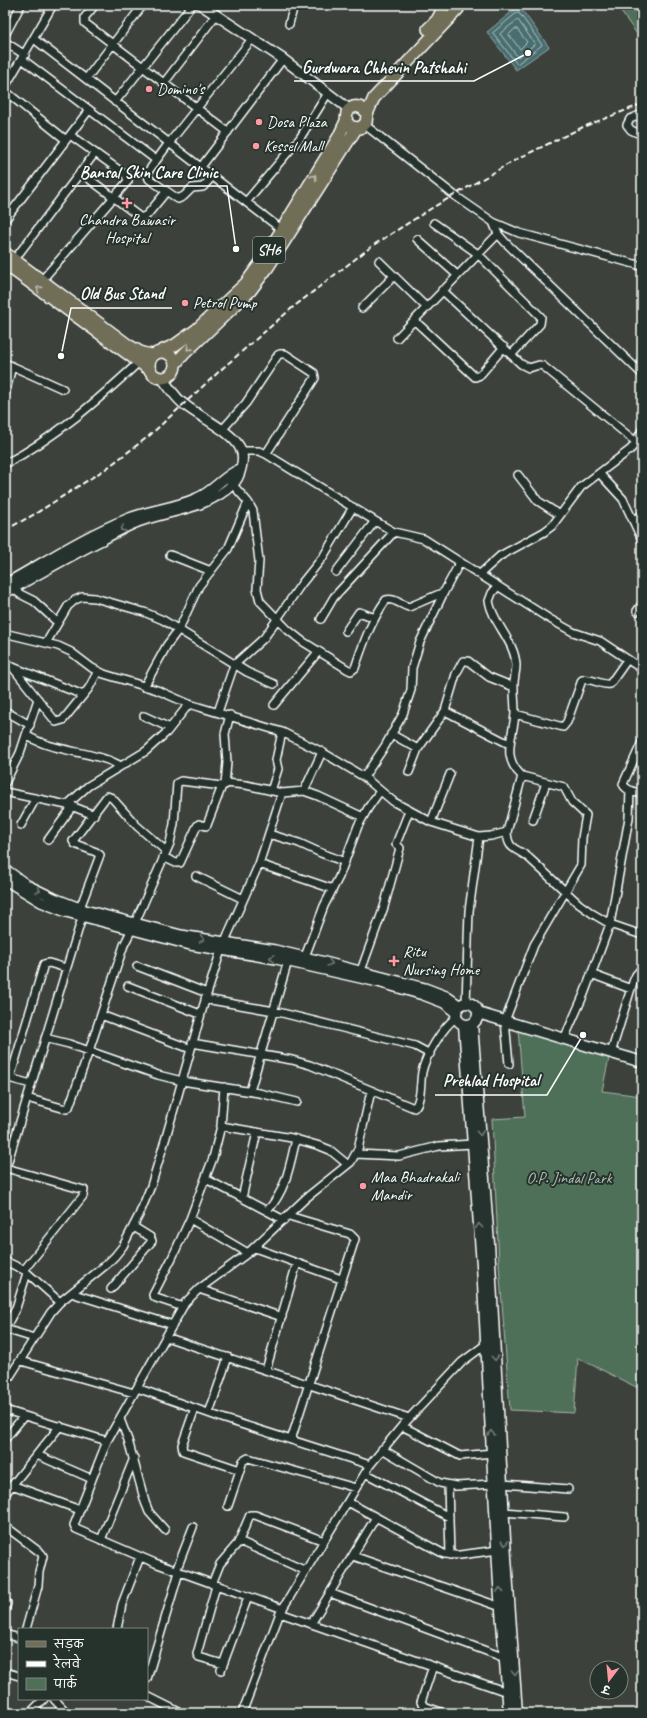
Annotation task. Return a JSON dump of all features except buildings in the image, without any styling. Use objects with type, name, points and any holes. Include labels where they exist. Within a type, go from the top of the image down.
[{"type":"main road","name":"SH6","points":[[157,353],[175,346],[196,330],[246,283],[265,257],[338,138],[346,121],[345,116],[437,20],[445,5]]},
{"type":"main road","name":"SH6","points":[[162,378],[171,374],[175,364],[184,354],[250,290],[263,273],[363,123],[374,98],[458,6]]},
{"type":"main road","points":[[346,121],[348,125],[363,123],[362,108],[353,108]]},
{"type":"main road","points":[[8,259],[42,280],[128,345],[142,353],[171,355],[175,364]]},
{"type":"main road","points":[[8,259],[157,377],[162,378]]},
{"type":"main road","points":[[150,370],[148,365],[157,353]]},
{"type":"main road","points":[[478,1013],[477,1020],[468,1025],[458,1022],[459,1010],[472,1005],[478,1013],[642,1062]]},
{"type":"main road","points":[[468,1025],[473,1144],[490,1341],[499,1484],[498,1550],[509,1713]]},
{"type":"main road","points":[[468,1025],[486,1207],[492,1453],[504,1512],[517,1713]]},
{"type":"street","points":[[5,35],[21,5]]},
{"type":"street","points":[[5,87],[24,57],[53,5]]},
{"type":"street","points":[[95,5],[85,17],[85,23],[228,132]]},
{"type":"street","points":[[115,102],[192,5]]},
{"type":"street","points":[[201,5],[283,60],[328,93],[353,108]]},
{"type":"street","points":[[289,24],[294,5]]},
{"type":"street","points":[[86,79],[142,6]]},
{"type":"street","points":[[164,83],[216,15]]},
{"type":"street","points":[[34,39],[282,229]]},
{"type":"street","points":[[212,176],[202,187],[192,188],[181,198],[175,198],[148,176],[149,170],[156,160],[252,39]]},
{"type":"street","points":[[5,42],[89,110],[156,160]]},
{"type":"street","points":[[201,167],[283,60]]},
{"type":"street","points":[[5,91],[68,138],[95,153],[128,178],[126,183],[42,280]]},
{"type":"street","points":[[246,202],[300,138],[328,93]]},
{"type":"street","points":[[5,220],[89,110]]},
{"type":"street","points":[[642,114],[630,119],[628,125],[631,130],[642,135]]},
{"type":"street","points":[[363,123],[454,195],[493,222],[519,233],[642,266]]},
{"type":"street","points":[[8,259],[95,153]]},
{"type":"street","points":[[80,172],[141,218],[147,215],[166,192]]},
{"type":"street","points":[[493,222],[498,234],[642,374]]},
{"type":"street","points":[[434,223],[478,254],[541,317],[540,324],[511,355]]},
{"type":"street","points":[[397,338],[498,234]]},
{"type":"street","points":[[417,239],[457,275]]},
{"type":"street","points":[[379,262],[426,307]]},
{"type":"street","points":[[362,308],[394,276]]},
{"type":"street","points":[[442,290],[525,367],[529,368],[538,365],[543,366],[636,442]]},
{"type":"street","points":[[414,320],[475,377],[480,375],[504,348]]},
{"type":"street","points":[[222,430],[246,403],[278,355],[285,354],[314,373],[315,378],[266,454]]},
{"type":"street","points":[[5,362],[63,389]]},
{"type":"street","points":[[5,464],[48,438],[99,399],[139,362]]},
{"type":"street","points":[[5,395],[12,366]]},
{"type":"street","points":[[8,587],[134,524],[197,506],[216,496],[230,481],[239,476],[242,451],[235,441],[222,430],[184,404],[162,378]]},
{"type":"street","points":[[480,574],[500,556],[552,526],[580,487],[600,474],[631,449],[642,430]]},
{"type":"street","points":[[242,451],[258,451],[266,454],[394,532],[424,539],[573,632],[600,641],[642,669]]},
{"type":"street","points":[[600,474],[623,499],[642,540]]},
{"type":"street","points":[[518,475],[538,501],[560,515]]},
{"type":"street","points":[[230,481],[248,502],[254,518],[259,561],[258,595],[260,601],[276,618],[302,641],[347,669],[353,670],[375,618],[388,599],[410,607],[444,592]]},
{"type":"street","points":[[144,687],[167,645],[178,629],[199,586],[228,549],[248,502]]},
{"type":"street","points":[[218,712],[234,665],[264,638],[276,618],[323,557],[353,507]]},
{"type":"street","points":[[634,520],[642,515]]},
{"type":"street","points":[[336,572],[375,521]]},
{"type":"street","points":[[321,620],[334,597],[394,532]]},
{"type":"street","points":[[170,555],[211,571]]},
{"type":"street","points":[[364,776],[403,714],[411,690],[412,668],[420,642],[460,562]]},
{"type":"street","points":[[498,586],[492,593],[489,600],[496,620],[514,653],[516,666],[514,687],[515,714],[509,744],[513,766],[522,776],[565,788],[572,802],[586,815],[582,838],[581,865],[534,945],[505,1021],[508,1064]]},
{"type":"street","points":[[8,587],[34,601],[57,622]]},
{"type":"street","points":[[46,643],[57,622],[68,606],[75,600],[82,598],[95,598],[144,612],[178,629],[234,665],[274,684]]},
{"type":"street","points":[[637,611],[642,604]]},
{"type":"street","points":[[346,631],[359,612],[375,618]]},
{"type":"street","points":[[5,635],[8,634],[46,643],[71,652],[98,671],[163,692],[189,704],[282,732],[322,752],[364,776],[380,791],[409,811],[431,822],[479,837],[507,832]]},
{"type":"street","points":[[274,705],[318,652]]},
{"type":"street","points":[[408,772],[418,749],[445,711],[456,674],[463,660],[468,661],[494,680],[514,687]]},
{"type":"street","points":[[515,714],[563,727],[567,722],[582,680],[588,679],[604,685],[610,684],[627,660]]},
{"type":"street","points":[[5,664],[83,696]]},
{"type":"street","points":[[13,668],[56,722],[62,720],[83,696],[98,671]]},
{"type":"street","points":[[5,783],[7,774],[20,753],[38,699]]},
{"type":"street","points":[[48,840],[70,805],[88,786],[146,751],[170,728],[189,704]]},
{"type":"street","points":[[5,711],[30,725]]},
{"type":"street","points":[[445,711],[509,744]]},
{"type":"street","points":[[144,716],[170,728]]},
{"type":"street","points":[[34,1338],[5,1329],[18,1302],[25,1271],[83,1196],[84,1190],[5,1170],[100,855],[75,844],[73,841],[94,815],[105,798],[109,796],[165,854],[176,863],[180,863],[197,826],[199,824],[207,825],[224,785],[227,762],[224,734],[230,716]]},
{"type":"street","points":[[271,791],[278,769],[276,757],[282,732]]},
{"type":"street","points":[[391,734],[418,749]]},
{"type":"street","points":[[26,735],[43,743],[100,757],[121,766]]},
{"type":"street","points":[[642,742],[624,780],[624,787],[642,794]]},
{"type":"street","points":[[304,791],[322,752]]},
{"type":"street","points":[[431,822],[450,774]]},
{"type":"street","points":[[522,776],[507,832],[510,846],[526,855],[579,904],[610,924],[642,934]]},
{"type":"street","points":[[27,1098],[66,1109],[69,1107],[124,945],[172,835],[177,783],[182,781],[224,785],[246,785],[282,793],[304,791],[363,817]]},
{"type":"street","points":[[533,820],[546,783]]},
{"type":"street","points":[[564,1039],[610,924],[629,818],[630,790]]},
{"type":"street","points":[[304,961],[324,906],[345,862],[363,817],[380,791]]},
{"type":"street","points":[[5,792],[70,805],[94,815]]},
{"type":"street","points":[[5,1384],[51,1312],[60,1302],[115,1256],[134,1227],[151,1186],[200,1014],[222,946],[259,864],[282,793]]},
{"type":"street","points":[[21,825],[36,798]]},
{"type":"street","points":[[359,975],[384,907],[400,848],[396,844],[409,811]]},
{"type":"street","points":[[269,834],[299,843],[345,862]]},
{"type":"street","points":[[101,1015],[191,1046],[261,1054],[310,1065],[414,1108],[418,1103],[422,1070],[446,1027],[459,1010],[469,911],[479,837]]},
{"type":"street","points":[[259,864],[333,889]]},
{"type":"street","points":[[5,869],[27,885],[82,912]]},
{"type":"street","points":[[196,876],[243,899]]},
{"type":"street","points":[[5,880],[41,902],[133,927],[181,935],[288,962],[304,961]]},
{"type":"street","points":[[222,946],[275,950],[304,961],[359,975],[423,995],[459,1010]]},
{"type":"street","points":[[31,1084],[8,1077],[44,965],[46,962],[66,968]]},
{"type":"street","points":[[250,1091],[288,962]]},
{"type":"street","points":[[137,966],[206,996],[274,1011],[415,1046],[430,1054]]},
{"type":"street","points":[[611,1053],[631,988],[636,975],[642,968]]},
{"type":"street","points":[[591,974],[631,988]]},
{"type":"street","points":[[128,986],[200,1014]]},
{"type":"street","points":[[45,1038],[89,1051],[158,1075],[182,1081],[250,1091],[297,1102]]},
{"type":"street","points":[[183,1307],[156,1298],[152,1295],[172,1258],[206,1179],[218,1142],[224,1087]]},
{"type":"street","points":[[372,1091],[356,1154],[255,1248],[199,1289],[183,1307],[107,1441],[74,1525],[76,1529],[140,1557],[248,1597],[311,1624],[507,1692]]},
{"type":"street","points":[[220,1126],[296,1139],[330,1150],[347,1164]]},
{"type":"street","points":[[242,1198],[257,1132]]},
{"type":"street","points":[[267,1211],[274,1204],[284,1184],[296,1139]]},
{"type":"street","points":[[356,1154],[399,1156],[439,1146],[473,1144]]},
{"type":"street","points":[[206,1179],[267,1211],[286,1218],[353,1236],[355,1239],[341,1279],[291,1440]]},
{"type":"street","points":[[190,1219],[248,1253]]},
{"type":"street","points":[[111,1289],[151,1243],[152,1238],[134,1227]]},
{"type":"street","points":[[255,1248],[341,1279]]},
{"type":"street","points":[[5,1260],[25,1271],[60,1302]]},
{"type":"street","points":[[266,1370],[297,1263]]},
{"type":"street","points":[[199,1289],[282,1317]]},
{"type":"street","points":[[71,1293],[173,1325]]},
{"type":"street","points":[[166,1337],[409,1418]]},
{"type":"street","points":[[242,1713],[281,1611],[370,1465],[409,1418],[462,1362],[490,1341]]},
{"type":"street","points":[[209,1413],[228,1357]]},
{"type":"street","points":[[21,1361],[136,1390],[370,1465]]},
{"type":"street","points":[[5,1369],[13,1372]]},
{"type":"street","points":[[195,1408],[182,1445],[183,1451],[240,1470]]},
{"type":"street","points":[[5,1410],[107,1441]]},
{"type":"street","points":[[5,1439],[24,1416]]},
{"type":"street","points":[[120,1419],[134,1458],[149,1512],[165,1530]]},
{"type":"street","points":[[5,1494],[60,1426]]},
{"type":"street","points":[[402,1426],[460,1456],[492,1453]]},
{"type":"street","points":[[382,1449],[440,1483],[448,1485],[499,1484],[568,1490]]},
{"type":"street","points":[[37,1455],[92,1479]]},
{"type":"street","points":[[101,1540],[134,1458]]},
{"type":"street","points":[[228,1506],[243,1461],[248,1458],[356,1488]]},
{"type":"street","points":[[365,1473],[449,1517]]},
{"type":"street","points":[[12,1485],[80,1510]]},
{"type":"street","points":[[448,1485],[450,1555]]},
{"type":"street","points":[[348,1502],[438,1552],[450,1555],[498,1550]]},
{"type":"street","points":[[504,1512],[564,1517]]},
{"type":"street","points":[[248,1597],[222,1667],[200,1657],[197,1654],[220,1564],[239,1541],[249,1517],[253,1515],[324,1541]]},
{"type":"street","points":[[311,1624],[376,1517]]},
{"type":"street","points":[[5,1526],[43,1556],[39,1572],[38,1586],[26,1628]]},
{"type":"street","points":[[148,1676],[178,1572],[193,1528]]},
{"type":"street","points":[[239,1541],[306,1571]]},
{"type":"street","points":[[353,1556],[501,1607]]},
{"type":"street","points":[[117,1628],[122,1604],[140,1557]]},
{"type":"street","points":[[330,1593],[505,1658]]},
{"type":"street","points":[[5,1601],[7,1603],[5,1611]]},
{"type":"street","points":[[5,1634],[18,1638]]},
{"type":"street","points":[[433,1666],[421,1704],[443,1713]]},
{"type":"street","points":[[5,1672],[18,1676]]},
{"type":"street","points":[[148,1696],[181,1713]]},
{"type":"street","points":[[30,1713],[43,1700]]},
{"type":"street","points":[[55,1700],[67,1713]]},
{"type":"green space","points":[[616,5],[642,5],[642,41]]},
{"type":"green space","name":"O.P. Jindal Park","points":[[518,1029],[609,1058],[602,1091],[642,1096],[642,1390],[578,1358],[574,1413],[510,1410],[499,1264],[492,1119],[525,1117]]},
{"type":"water","points":[[519,6],[549,47],[516,70],[487,32]]},
{"type":"railway","points":[[5,530],[35,514],[107,468],[149,436],[224,367],[292,308],[372,246],[432,208],[517,159],[583,127],[642,104]]},
{"type":"place","name":"Gurdwara Chhevin Patshahi","points":[[528,53]]},
{"type":"place","name":"Domino's","points":[[149,89]]},
{"type":"place","name":"Dosa Plaza","points":[[259,122]]},
{"type":"place","name":"Kessel Mall","points":[[256,146]]},
{"type":"place","name":"Chandra Bawasir Hospital","points":[[127,203]]},
{"type":"place","name":"Bansal Skin Care Clinic","points":[[236,249]]},
{"type":"place","name":"Petrol Pump","points":[[185,303]]},
{"type":"place","name":"Old Bus Stand","points":[[61,356]]},
{"type":"place","name":"Ritu Nursing Home","points":[[394,961]]},
{"type":"place","name":"Prehlad Hospital","points":[[583,1035]]},
{"type":"place","name":"Maa Bhadrakali Mandir","points":[[363,1186]]}]
